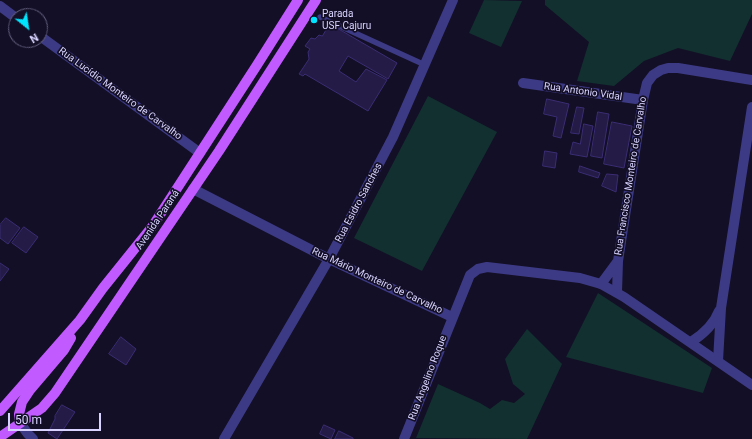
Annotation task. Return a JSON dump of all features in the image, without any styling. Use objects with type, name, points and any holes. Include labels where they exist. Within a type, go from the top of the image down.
[{"type":"main road","name":"Avenida Paraná","points":[[0,411],[80,320],[103,288],[152,227],[298,0]]},
{"type":"main road","name":"Avenida Paraná","points":[[0,437],[42,408],[55,393],[193,189],[316,0]]},
{"type":"main road","points":[[20,423],[19,414],[24,398],[64,350],[80,320]]},
{"type":"street","name":"Rua Esidro Sanches","points":[[224,439],[329,259],[393,137],[453,0]]},
{"type":"street","name":"Rua Lucídio Monteiro de Carvalho","points":[[48,42],[200,153]]},
{"type":"street","name":"Rua Francisco Monteiro de Carvalho","points":[[617,292],[618,261],[643,100],[647,83],[653,75],[668,68],[678,68],[752,80]]},
{"type":"street","name":"Rua Antonio Vidal","points":[[522,83],[643,100]]},
{"type":"street","points":[[718,361],[721,308],[752,107]]},
{"type":"street","name":"Rua Mário Monteiro de Carvalho","points":[[193,189],[329,259],[452,317],[470,275],[478,269],[487,267],[580,278],[601,284],[617,292],[752,385]]},
{"type":"street","name":"Rua Francisco Monteiro de Carvalho","points":[[601,284],[618,261]]},
{"type":"street","points":[[691,342],[700,336],[710,326],[721,308]]},
{"type":"street","name":"Rua Angelino Roque","points":[[404,439],[452,317]]},
{"type":"street","points":[[20,423],[33,439]]},
{"type":"lane","points":[[320,17],[425,65]]},
{"type":"green space","points":[[484,0],[522,1],[501,47],[469,33]]},
{"type":"green space","points":[[545,0],[752,0],[752,14],[730,61],[678,48],[644,61],[614,86],[577,81],[589,42],[545,5]]},
{"type":"green space","points":[[428,96],[497,132],[422,271],[354,238]]},
{"type":"green space","points":[[598,293],[712,368],[703,393],[566,357]]},
{"type":"green space","points":[[527,329],[562,364],[527,439],[416,438],[438,384],[490,409],[502,400],[514,403],[525,394],[513,384],[505,359]]},
{"type":"building","points":[[330,24],[397,63],[388,79],[348,56],[339,71],[356,82],[366,69],[387,80],[368,111],[305,74],[303,76],[299,74],[309,59],[308,52],[310,49],[305,46],[311,38],[315,39],[319,35],[322,36]]},
{"type":"building","points":[[547,99],[569,104],[561,138],[553,136],[557,117],[544,114]]},
{"type":"building","points":[[577,107],[584,108],[579,134],[571,133]]},
{"type":"building","points":[[598,112],[609,114],[602,158],[591,156]]},
{"type":"building","points":[[612,122],[632,126],[624,168],[604,164]]},
{"type":"building","points":[[584,124],[593,126],[587,157],[570,154],[573,142],[580,144]]},
{"type":"building","points":[[545,151],[557,153],[555,168],[543,166]]},
{"type":"building","points":[[580,166],[600,173],[598,178],[579,172]]},
{"type":"building","points":[[607,174],[618,175],[616,192],[602,186]]},
{"type":"building","points":[[6,218],[20,228],[8,244],[0,238],[0,225]]},
{"type":"building","points":[[24,227],[38,237],[26,253],[12,243]]},
{"type":"building","points":[[0,263],[9,269],[0,281]]},
{"type":"building","points":[[121,337],[136,349],[126,365],[109,354]]},
{"type":"building","points":[[62,405],[75,412],[57,439],[48,433],[55,416]]},
{"type":"building","points":[[324,425],[335,430],[331,439],[320,434]]},
{"type":"building","points":[[339,431],[353,438],[353,439],[335,439]]},
{"type":"place","name":"Parada USF Cajuru","points":[[314,20]]}]
